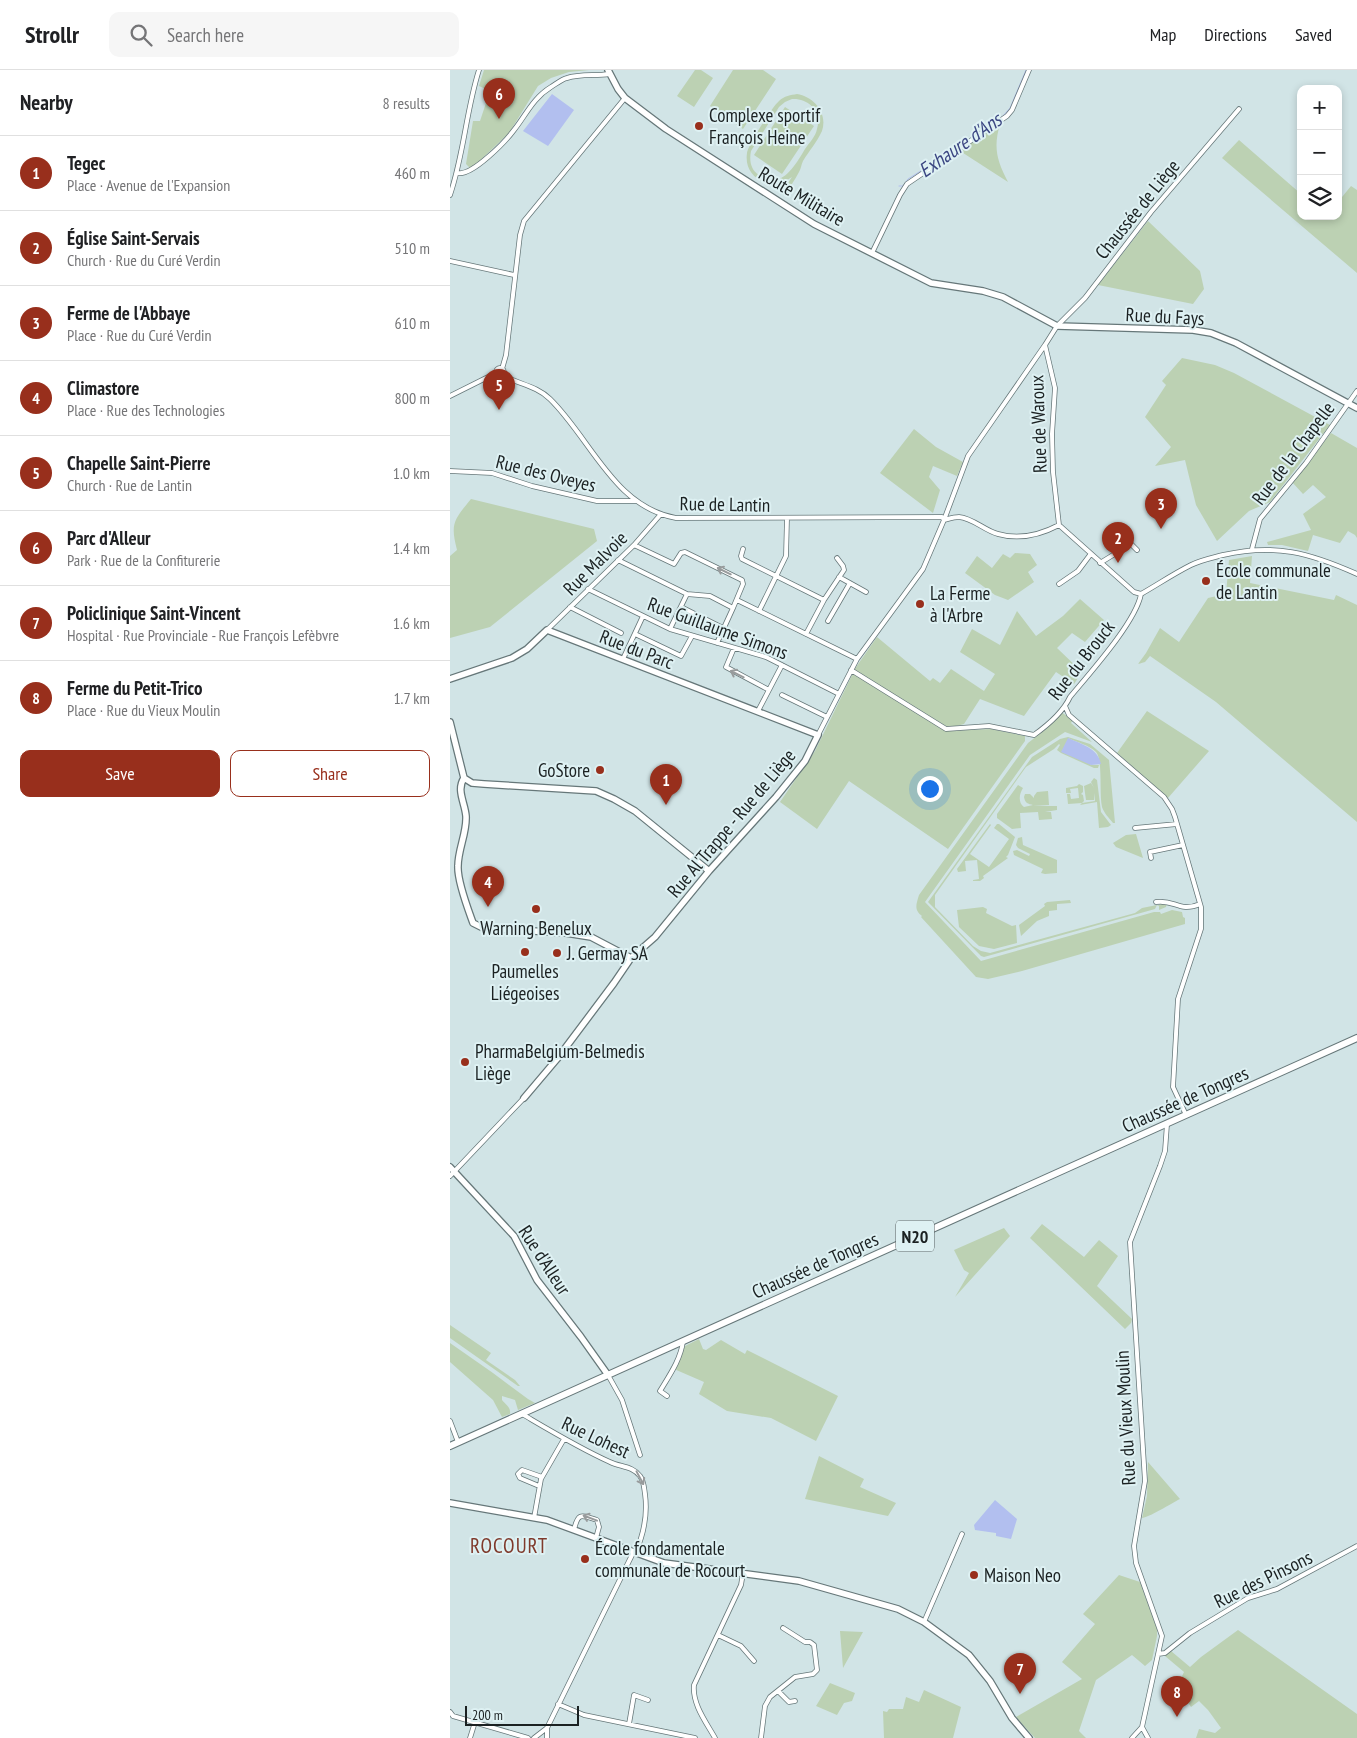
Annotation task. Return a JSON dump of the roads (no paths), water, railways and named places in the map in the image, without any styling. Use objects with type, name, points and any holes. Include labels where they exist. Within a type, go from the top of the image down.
[{"type":"main road","name":"Chaussée de Tongres","points":[[450,1446],[1357,1038]]},
{"type":"street","points":[[450,195],[458,173],[467,116],[479,70]]},
{"type":"street","points":[[872,253],[907,184],[1002,121],[1012,110],[1029,70]]},
{"type":"street","points":[[458,173],[461,174],[471,170],[494,151],[514,130],[539,95],[550,87],[567,78],[608,72]]},
{"type":"street","name":"Route Militaire","points":[[608,72],[625,98],[666,128],[814,224],[931,283],[983,291],[1003,297],[1027,310]]},
{"type":"street","points":[[496,373],[499,376],[504,372],[502,369],[506,355],[514,275],[524,221],[625,98]]},
{"type":"street","name":"Chaussée de Liège","points":[[1057,326],[1085,298],[1151,212],[1238,110]]},
{"type":"street","points":[[450,261],[514,275]]},
{"type":"street","name":"Rue du Fays","points":[[1027,310],[1057,326],[1193,330],[1211,333],[1236,343],[1357,408]]},
{"type":"street","points":[[1045,345],[1057,326]]},
{"type":"street","name":"Rue Al'Trappe - Rue de Liège","points":[[524,1098],[557,1059],[631,958],[656,937],[709,871],[776,797],[805,761],[857,659],[923,568],[944,520],[968,456],[1045,345]]},
{"type":"street","name":"Rue de Waroux","points":[[1045,345],[1055,388],[1052,434],[1053,472],[1059,525]]},
{"type":"street","points":[[450,396],[496,373],[497,369],[502,369]]},
{"type":"street","name":"Rue de Lantin","points":[[502,375],[528,385],[550,399],[620,488],[636,501],[661,514],[676,518],[942,517],[944,520],[959,517],[970,520],[997,534],[1018,537],[1043,534],[1059,525]]},
{"type":"street","name":"Rue de la Chapelle","points":[[1252,549],[1260,519],[1306,463],[1357,390]]},
{"type":"street","name":"Rue des Oveyes","points":[[450,471],[492,472],[538,488],[597,500],[636,501]]},
{"type":"street","name":"Rue Malvoie","points":[[547,630],[634,545],[661,514]]},
{"type":"street","points":[[759,611],[786,552],[787,518]]},
{"type":"street","points":[[1059,525],[1090,555],[1134,592],[1141,594],[1200,561],[1252,549],[1275,549],[1295,552],[1322,559],[1357,574]]},
{"type":"street","points":[[1100,563],[1131,544],[1137,550]]},
{"type":"street","points":[[634,545],[674,564],[681,553],[686,552],[742,580],[743,584],[737,600],[718,643]]},
{"type":"street","points":[[743,550],[740,556],[742,559],[824,600]]},
{"type":"street","points":[[1059,584],[1078,571],[1090,555]]},
{"type":"street","points":[[806,634],[844,568],[837,558]]},
{"type":"street","points":[[618,560],[687,594],[710,596],[733,608]]},
{"type":"street","points":[[839,577],[866,592]]},
{"type":"street","points":[[828,621],[850,583]]},
{"type":"street","name":"Rue Guillaume Simons","points":[[588,589],[670,629],[766,657],[839,694]]},
{"type":"street","points":[[670,629],[687,594]]},
{"type":"street","name":"Rue du Brouck","points":[[851,670],[946,729],[988,726],[1032,735],[1046,727],[1065,706],[1123,629],[1139,604],[1141,594]]},
{"type":"street","points":[[737,600],[857,659]]},
{"type":"street","points":[[570,607],[621,633]]},
{"type":"street","points":[[681,607],[724,628]]},
{"type":"street","points":[[623,659],[643,616]]},
{"type":"street","points":[[450,679],[512,658],[527,648],[547,630]]},
{"type":"street","name":"Rue du Parc","points":[[547,630],[818,735]]},
{"type":"street","points":[[635,634],[681,656],[692,636]]},
{"type":"street","points":[[734,648],[726,667],[769,690]]},
{"type":"street","points":[[758,711],[782,665]]},
{"type":"street","points":[[782,695],[827,718]]},
{"type":"street","points":[[1065,706],[1068,714],[1164,797],[1172,809],[1177,824],[1200,904],[1201,929],[1178,999],[1173,1087],[1186,1115]]},
{"type":"street","points":[[450,722],[464,778],[461,784],[461,793],[466,815],[465,830],[457,867],[465,903],[473,923],[483,928],[566,933],[591,937],[631,958]]},
{"type":"street","points":[[464,778],[472,782],[484,784],[596,791],[635,811],[709,871]]},
{"type":"street","points":[[1135,828],[1177,824]]},
{"type":"street","points":[[1151,858],[1150,852],[1183,845]]},
{"type":"street","points":[[1156,902],[1170,902],[1180,908],[1191,908],[1200,904]]},
{"type":"street","points":[[451,1171],[524,1098]]},
{"type":"street","name":"Rue du Vieux Moulin","points":[[1142,1727],[1162,1636],[1136,1563],[1134,1546],[1145,1481],[1130,1242],[1160,1166],[1165,1150],[1167,1124]]},
{"type":"street","name":"Rue d'Alleur","points":[[451,1171],[514,1236],[537,1280],[608,1375]]},
{"type":"street","points":[[667,1396],[660,1391],[672,1371],[683,1341]]},
{"type":"street","points":[[608,1375],[622,1400],[640,1456]]},
{"type":"street","name":"Rue Lohest","points":[[522,1414],[564,1439],[612,1463],[634,1470],[639,1474],[642,1480],[646,1514],[644,1531],[634,1553]]},
{"type":"street","points":[[450,1421],[458,1442]]},
{"type":"street","points":[[534,1518],[542,1477],[564,1439]]},
{"type":"street","points":[[539,1486],[520,1478],[518,1474],[522,1470],[542,1477]]},
{"type":"street","points":[[450,1503],[547,1520],[664,1563],[799,1582],[898,1610],[924,1622],[962,1648],[990,1680],[1012,1718],[1029,1738]]},
{"type":"street","points":[[574,1530],[577,1519],[585,1515],[596,1520],[600,1527],[596,1538]]},
{"type":"street","points":[[924,1622],[962,1534]]},
{"type":"street","name":"Rue des Pinsons","points":[[1158,1654],[1165,1652],[1248,1598],[1278,1589],[1357,1546]]},
{"type":"street","points":[[547,1738],[547,1728],[558,1704],[634,1553]]},
{"type":"street","points":[[715,1738],[693,1693],[696,1678],[741,1585],[743,1574]]},
{"type":"street","points":[[761,1738],[765,1706],[770,1697],[795,1677],[813,1674],[817,1670],[814,1645],[810,1642],[805,1642],[783,1628]]},
{"type":"street","points":[[718,1635],[741,1646],[754,1662]]},
{"type":"street","points":[[778,1691],[789,1702],[795,1702]]},
{"type":"street","points":[[629,1724],[634,1695],[648,1700]]},
{"type":"street","points":[[558,1704],[584,1715],[629,1724],[672,1736],[695,1738]]},
{"type":"street","points":[[451,1715],[528,1738]]},
{"type":"street","points":[[470,1738],[475,1722]]},
{"type":"street","points":[[1132,1738],[1142,1727],[1148,1738]]},
{"type":"street","points":[[534,1738],[547,1728]]},
{"type":"water","points":[[552,94],[574,110],[548,146],[523,131]]},
{"type":"water","points":[[1068,738],[1093,750],[1101,764],[1091,765],[1061,752]]},
{"type":"water","points":[[995,1500],[1017,1519],[1011,1539],[996,1536],[996,1533],[975,1530],[974,1525]]},
{"type":"waterway","name":"Exhaure d'Ans","points":[[1001,118],[1010,108],[1026,70]]},
{"type":"waterway","name":"Exhaure d'Ans","points":[[899,186],[903,186],[908,179],[954,150]]},
{"type":"place","name":"Parc d'Alleur","points":[[499,119]]},
{"type":"place","name":"Complexe sportif François Heine","points":[[699,126]]},
{"type":"place","name":"Chapelle Saint-Pierre","points":[[499,410]]},
{"type":"place","name":"Ferme de l'Abbaye","points":[[1161,529]]},
{"type":"place","name":"Église Saint-Servais","points":[[1118,563]]},
{"type":"place","name":"École communale de Lantin","points":[[1206,581]]},
{"type":"place","name":"La Ferme à l'Arbre","points":[[920,604]]},
{"type":"place","name":"GoStore","points":[[600,770]]},
{"type":"place","name":"Tegec","points":[[666,805]]},
{"type":"place","name":"Climastore","points":[[488,907]]},
{"type":"place","name":"Warning Benelux","points":[[536,909]]},
{"type":"place","name":"Paumelles Liégeoises","points":[[525,952]]},
{"type":"place","name":"J. Germay SA","points":[[557,953]]},
{"type":"place","name":"PharmaBelgium-Belmedis Liège","points":[[465,1062]]},
{"type":"place","name":"École fondamentale communale de Rocourt","points":[[585,1559]]},
{"type":"place","name":"Maison Neo","points":[[974,1575]]},
{"type":"place","name":"Policlinique Saint-Vincent","points":[[1020,1694]]},
{"type":"place","name":"Ferme du Petit-Trico","points":[[1177,1717]]},
{"type":"district","name":"ROCOURT","points":[[509,1545]]}]
